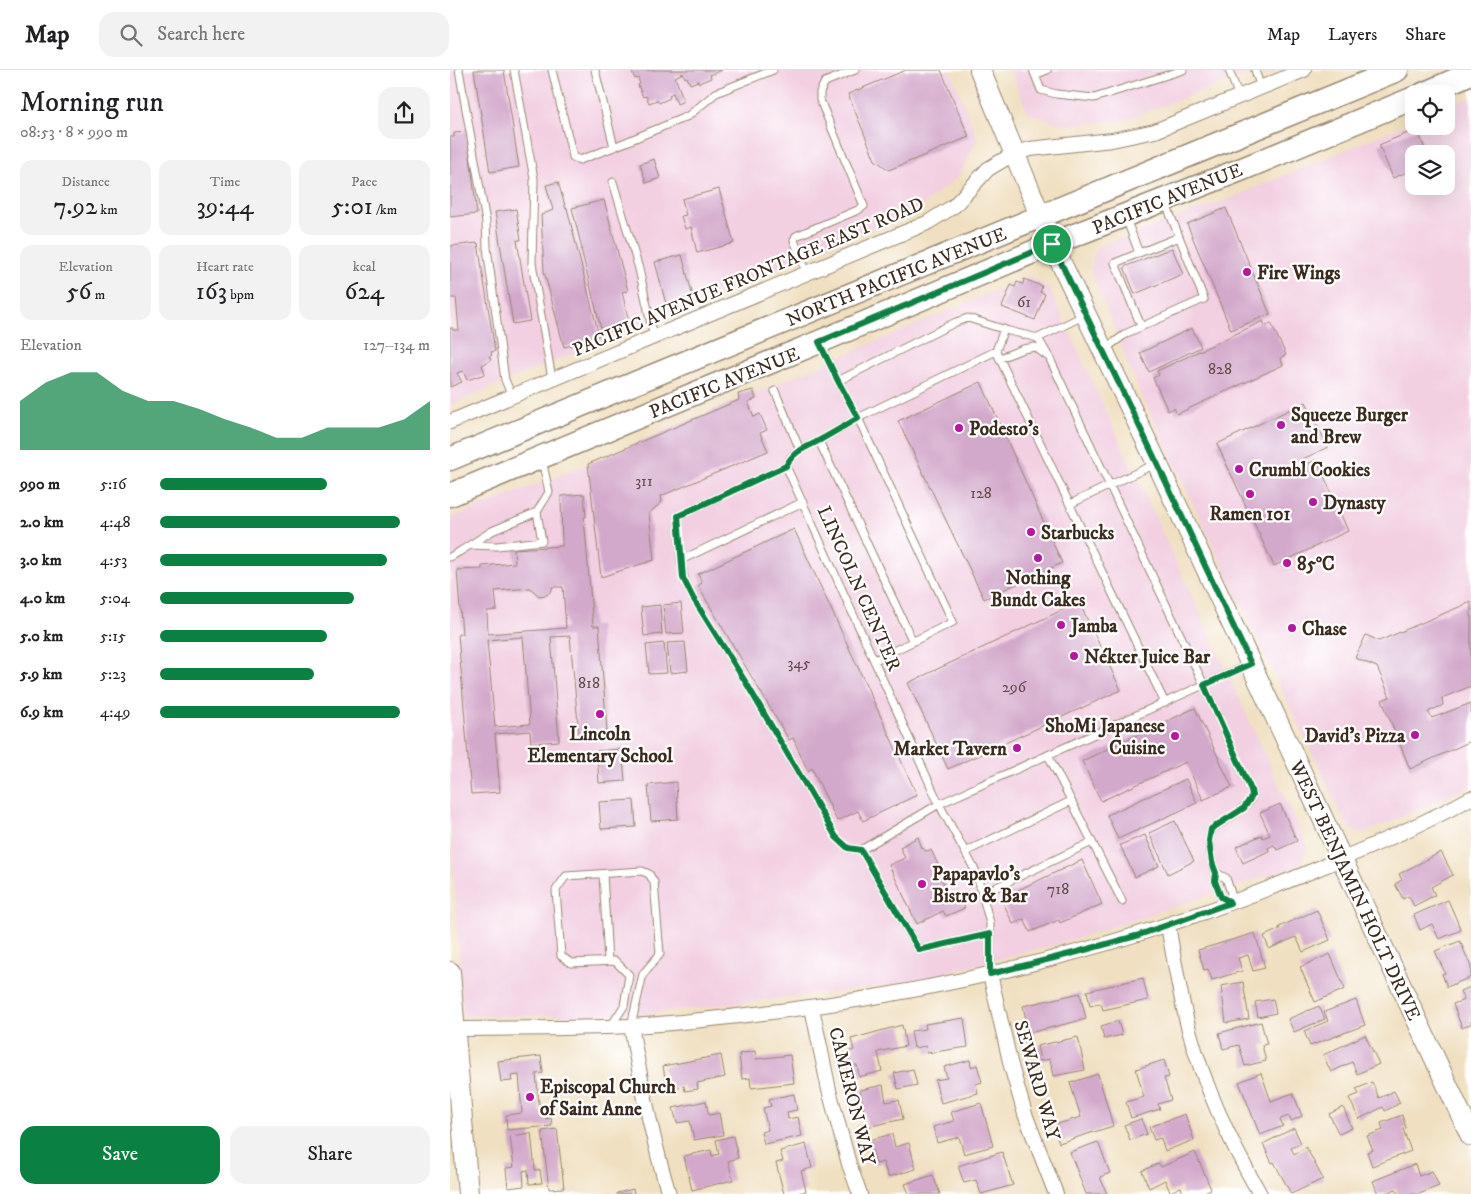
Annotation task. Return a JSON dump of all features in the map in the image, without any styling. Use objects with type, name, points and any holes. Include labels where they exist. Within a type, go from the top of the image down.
[{"type":"main road","name":"WEST BENJAMIN HOLT DRIVE","points":[[980,70],[1052,244],[1157,463],[1471,1136]]},
{"type":"main road","name":"NORTH PACIFIC AVENUE","points":[[450,459],[1397,70]]},
{"type":"main road","points":[[1445,85],[1471,74]]},
{"type":"main road","name":"PACIFIC AVENUE","points":[[450,495],[1052,244],[1240,170],[1405,102]]},
{"type":"main road","points":[[450,972],[468,1194]]},
{"type":"street","name":"PACIFIC AVENUE FRONTAGE EAST ROAD","points":[[450,422],[927,223],[954,206],[988,169],[1014,153],[1030,149],[1131,137],[1155,131],[1304,70]]},
{"type":"street","points":[[454,1029],[630,1026],[723,1018],[812,1008],[893,995],[990,974],[1070,954],[1168,925],[1369,848],[1471,798]]},
{"type":"street","points":[[1168,925],[1189,1030],[1206,1081],[1236,1151],[1260,1194]]},
{"type":"street","name":"SEWARD WAY","points":[[990,974],[1011,1066],[1022,1104],[1056,1194]]},
{"type":"street","name":"CAMERON WAY","points":[[812,1008],[828,1090],[849,1164],[860,1194]]},
{"type":"street","points":[[630,1026],[658,1160],[669,1194]]},
{"type":"lane","points":[[459,70],[486,222],[487,248],[505,380],[512,396]]},
{"type":"lane","points":[[514,70],[534,179],[532,263],[552,379]]},
{"type":"lane","points":[[552,70],[574,156],[580,160],[614,148],[688,116],[716,93],[773,70]]},
{"type":"lane","points":[[595,70],[614,148]]},
{"type":"lane","points":[[807,273],[794,240],[796,236],[864,206],[820,100],[820,92],[824,82],[855,70]]},
{"type":"lane","points":[[1047,70],[1034,72],[1041,90],[1056,94],[1094,98],[1183,70]]},
{"type":"lane","points":[[1229,70],[1239,97]]},
{"type":"lane","points":[[1255,70],[1261,88]]},
{"type":"lane","points":[[614,182],[639,269],[654,337]]},
{"type":"lane","points":[[1103,351],[1127,333],[1204,299],[1164,200]]},
{"type":"lane","points":[[1125,216],[1139,253]]},
{"type":"lane","points":[[1142,326],[1115,263],[1179,237]]},
{"type":"lane","points":[[838,381],[956,322],[968,318],[1038,338],[1086,314]]},
{"type":"lane","points":[[1004,329],[998,355],[1164,703]]},
{"type":"lane","points":[[1038,338],[1049,357],[1110,485],[1251,790],[1252,796],[1244,808],[1211,829],[1209,841],[1212,862],[1216,873],[1215,881],[1221,897],[1230,902],[1231,893],[1226,878],[1216,873]]},
{"type":"lane","points":[[819,342],[858,418],[953,622],[875,660]]},
{"type":"lane","points":[[1049,357],[1035,347],[998,355],[858,418],[800,450],[791,457],[786,466],[678,516],[681,560],[685,583],[748,686],[836,837],[848,848],[861,850],[939,804],[1251,664]]},
{"type":"lane","points":[[775,391],[800,450]]},
{"type":"lane","points":[[819,441],[913,642]]},
{"type":"lane","points":[[450,557],[492,531],[537,512],[549,492],[541,457]]},
{"type":"lane","points":[[1070,504],[1157,463]]},
{"type":"lane","name":"LINCOLN CENTER","points":[[786,466],[939,804],[976,872],[990,923],[990,974]]},
{"type":"lane","points":[[681,560],[803,502]]},
{"type":"lane","points":[[470,545],[497,546],[542,541],[537,512]]},
{"type":"lane","points":[[1048,755],[1122,901]]},
{"type":"lane","points":[[965,852],[1071,801]]},
{"type":"lane","points":[[982,894],[1092,842]]},
{"type":"lane","points":[[861,850],[919,950],[990,934]]},
{"type":"lane","points":[[611,1026],[624,1006],[629,975],[615,961],[571,963],[560,956],[556,890],[566,876],[642,871],[649,874],[654,882],[660,954],[643,974],[630,1026]]},
{"type":"lane","points":[[603,874],[608,961]]},
{"type":"shaded area","points":[[450,70],[950,70],[978,139],[959,176],[920,207],[450,405]]},
{"type":"shaded area","points":[[1010,70],[1259,70],[1121,121],[1063,125],[1028,113]]},
{"type":"shaded area","points":[[1471,97],[1471,785],[1365,833],[1353,831],[1344,820],[1138,388],[1090,269],[1097,247],[1231,198],[1405,125],[1405,135],[1455,135],[1455,104]]},
{"type":"shaded area","points":[[1030,276],[1050,290],[1307,845],[1301,865],[1068,941],[902,984],[637,1015],[463,1016],[450,822],[450,518],[584,466]]},
{"type":"building","points":[[474,70],[504,70],[519,167],[490,172]]},
{"type":"building","points":[[631,70],[722,70],[710,75],[711,78],[699,83],[698,81],[690,84],[683,73],[675,77],[684,101],[677,104],[673,93],[669,95],[670,98],[659,103],[657,100],[649,103],[646,96],[643,97],[638,85],[640,84],[638,78],[635,79]]},
{"type":"building","points":[[906,70],[941,70],[969,137],[889,170],[875,160],[848,94]]},
{"type":"building","points":[[467,132],[477,214],[450,217],[450,137],[454,137],[454,133]]},
{"type":"building","points":[[1405,134],[1419,135],[1423,145],[1405,145],[1405,173],[1393,178],[1379,145]]},
{"type":"building","points":[[654,159],[660,178],[646,183],[640,164]]},
{"type":"building","points":[[558,182],[567,208],[599,336],[590,338],[591,341],[564,347],[544,271],[541,215],[553,210],[546,185]]},
{"type":"building","points":[[719,189],[734,243],[697,253],[691,227],[685,229],[681,216],[686,215],[682,199]]},
{"type":"building","points":[[604,200],[628,291],[622,292],[630,326],[602,333],[572,208]]},
{"type":"building","points":[[1226,208],[1270,314],[1231,330],[1187,224]]},
{"type":"building","points":[[516,209],[521,240],[517,240],[530,321],[513,324],[495,212]]},
{"type":"building","points":[[478,243],[495,351],[491,352],[492,355],[489,356],[491,360],[482,365],[485,374],[467,380],[463,371],[457,373],[462,382],[450,387],[450,328],[459,330],[456,298],[450,298],[450,246]]},
{"type":"building","points":[[1172,248],[1183,274],[1135,294],[1124,267]]},
{"type":"building","points":[[682,255],[693,297],[666,304],[655,262]]},
{"type":"building","points":[[1024,279],[1042,286],[1040,292],[1045,294],[1035,320],[1002,307],[1011,285],[1015,287],[1017,282],[1023,284]]},
{"type":"building","points":[[1263,321],[1265,326],[1271,323],[1286,355],[1280,358],[1283,365],[1177,414],[1174,408],[1168,411],[1153,378],[1159,375],[1157,371]]},
{"type":"building","points":[[1192,328],[1201,347],[1149,372],[1140,353]]},
{"type":"building","points":[[981,382],[1062,563],[984,599],[898,421]]},
{"type":"building","points":[[753,390],[756,399],[748,402],[754,417],[760,414],[767,430],[760,433],[768,451],[661,496],[662,502],[649,513],[654,560],[601,577],[588,464],[739,400],[738,394]]},
{"type":"building","points":[[1306,402],[1328,447],[1301,460],[1304,465],[1317,460],[1348,531],[1274,566],[1217,444]]},
{"type":"building","points":[[584,494],[586,517],[584,517],[593,626],[599,626],[607,731],[603,731],[603,736],[595,737],[595,732],[579,734],[570,636],[551,637],[559,741],[531,743],[530,731],[495,734],[500,792],[471,794],[458,634],[462,634],[457,570],[482,569],[482,566],[515,563],[514,549],[562,546],[561,496]],"holes":[[[552,587],[563,587],[566,628],[488,634],[487,611],[497,610],[495,591],[530,588],[539,596],[547,595],[552,590]],[[523,637],[530,724],[495,727],[487,640]]]},
{"type":"building","points":[[794,529],[917,795],[863,821],[858,811],[837,821],[812,768],[808,771],[793,738],[789,740],[698,586],[702,583],[698,574]]},
{"type":"building","points":[[1079,602],[1121,690],[948,769],[908,683]]},
{"type":"building","points":[[1471,602],[1471,686],[1442,698],[1443,705],[1428,712],[1432,718],[1471,703],[1471,741],[1410,769],[1382,700],[1390,697],[1377,667],[1355,658],[1366,635],[1379,641]]},
{"type":"building","points":[[681,603],[684,633],[666,634],[663,605]]},
{"type":"building","points":[[660,605],[662,634],[644,636],[641,607]]},
{"type":"building","points":[[685,642],[688,671],[670,673],[667,643]]},
{"type":"building","points":[[664,643],[667,673],[649,674],[646,645]]},
{"type":"building","points":[[1195,708],[1232,787],[1203,800],[1186,762],[1101,801],[1082,761]]},
{"type":"building","points":[[622,749],[625,781],[599,783],[597,751]]},
{"type":"building","points":[[1186,779],[1197,803],[1118,839],[1107,815]]},
{"type":"building","points":[[676,782],[678,819],[651,821],[648,785]]},
{"type":"building","points":[[634,800],[636,827],[601,829],[599,802]]},
{"type":"building","points":[[1280,804],[1297,841],[1277,850],[1274,845],[1268,848],[1269,851],[1243,863],[1236,847],[1262,835],[1263,838],[1270,835],[1260,813]]},
{"type":"building","points":[[1175,821],[1194,861],[1168,874],[1149,833]]},
{"type":"building","points":[[1145,835],[1159,866],[1135,877],[1120,845]]},
{"type":"building","points":[[918,837],[922,848],[926,851],[931,850],[951,901],[960,897],[965,908],[946,916],[943,911],[917,924],[889,865],[905,858],[900,847]]},
{"type":"building","points":[[1441,852],[1453,875],[1431,887],[1435,895],[1414,906],[1409,896],[1403,899],[1395,884],[1402,880],[1399,874]]},
{"type":"building","points":[[1082,860],[1102,904],[1060,923],[1059,920],[1030,932],[1024,919],[1013,924],[1001,898]]},
{"type":"building","points":[[1448,900],[1461,930],[1439,939],[1432,924],[1420,930],[1414,915]]},
{"type":"building","points":[[1317,910],[1330,940],[1303,952],[1296,937],[1269,949],[1264,936]]},
{"type":"building","points":[[1255,933],[1265,968],[1253,971],[1248,955],[1238,958],[1242,971],[1212,980],[1208,969],[1204,970],[1198,950]]},
{"type":"building","points":[[1460,941],[1471,967],[1471,977],[1447,987],[1442,974],[1445,973],[1435,951]]},
{"type":"building","points":[[1330,954],[1345,989],[1315,1002],[1300,967]]},
{"type":"building","points":[[1143,978],[1148,1000],[1103,1010],[1101,1003],[1090,1006],[1087,991]]},
{"type":"building","points":[[1243,982],[1249,1019],[1226,1023],[1221,986]]},
{"type":"building","points":[[1471,987],[1471,1024],[1462,1028],[1453,1004],[1464,1000],[1460,991]]},
{"type":"building","points":[[1080,993],[1086,1019],[1029,1033],[1023,1006]]},
{"type":"building","points":[[1273,999],[1276,1013],[1258,1017],[1255,1002]]},
{"type":"building","points":[[1356,1000],[1365,1025],[1310,1046],[1304,1031],[1328,1021],[1324,1012]]},
{"type":"building","points":[[1319,1006],[1325,1019],[1294,1032],[1288,1019]]},
{"type":"building","points":[[964,1018],[968,1047],[927,1053],[926,1046],[914,1048],[911,1031],[926,1029],[925,1024]]},
{"type":"building","points":[[1118,1021],[1122,1035],[1104,1039],[1101,1026]]},
{"type":"building","points":[[1261,1022],[1267,1044],[1262,1045],[1266,1061],[1245,1066],[1239,1045],[1223,1049],[1219,1033]]},
{"type":"building","points":[[902,1025],[906,1046],[878,1052],[882,1071],[859,1077],[857,1065],[850,1066],[847,1052],[854,1050],[851,1039]]},
{"type":"building","points":[[1365,1035],[1379,1064],[1357,1074],[1352,1062],[1331,1072],[1323,1055]]},
{"type":"building","points":[[1078,1037],[1085,1070],[1053,1076],[1050,1059],[1040,1061],[1037,1046]]},
{"type":"building","points":[[755,1051],[756,1059],[790,1055],[794,1083],[751,1088],[750,1078],[742,1079],[739,1054]]},
{"type":"building","points":[[721,1055],[725,1077],[697,1083],[698,1089],[685,1091],[684,1086],[667,1089],[663,1066]]},
{"type":"building","name":"Episcopal Church of Saint Anne","points":[[541,1056],[543,1073],[536,1074],[540,1112],[546,1111],[546,1119],[551,1118],[552,1126],[507,1130],[506,1115],[522,1113],[519,1075],[511,1076],[512,1081],[501,1082],[498,1061]]},
{"type":"building","points":[[970,1060],[971,1067],[977,1065],[982,1082],[976,1084],[978,1093],[941,1103],[935,1080],[947,1078],[944,1067]]},
{"type":"building","points":[[1164,1060],[1169,1077],[1164,1078],[1171,1100],[1158,1104],[1160,1109],[1131,1118],[1126,1102],[1144,1097],[1136,1069]]},
{"type":"building","points":[[913,1069],[917,1085],[898,1089],[894,1073]]},
{"type":"building","points":[[1261,1073],[1271,1101],[1293,1093],[1302,1116],[1291,1121],[1289,1116],[1280,1119],[1283,1126],[1260,1135],[1239,1082]]},
{"type":"building","points":[[1098,1074],[1113,1126],[1059,1143],[1054,1125],[1081,1117],[1070,1083]]},
{"type":"building","points":[[1372,1082],[1379,1098],[1394,1091],[1400,1103],[1385,1111],[1383,1107],[1359,1119],[1349,1098],[1359,1094],[1356,1089]]},
{"type":"building","points":[[883,1085],[886,1102],[899,1100],[903,1119],[867,1127],[860,1090]]},
{"type":"building","points":[[794,1094],[797,1110],[787,1112],[788,1119],[798,1117],[802,1136],[764,1144],[761,1132],[768,1130],[763,1108],[771,1106],[769,1099]]},
{"type":"building","points":[[706,1101],[709,1115],[719,1113],[723,1135],[694,1140],[690,1121],[677,1123],[673,1108]]},
{"type":"building","points":[[981,1103],[993,1146],[964,1154],[959,1137],[937,1143],[933,1127],[954,1121],[951,1112]]},
{"type":"building","points":[[1343,1107],[1352,1128],[1339,1134],[1329,1114]]},
{"type":"building","points":[[1185,1114],[1194,1140],[1165,1151],[1161,1138],[1154,1140],[1149,1127]]},
{"type":"building","points":[[1402,1115],[1406,1128],[1403,1129],[1411,1151],[1372,1166],[1367,1152],[1373,1150],[1367,1136],[1383,1130],[1381,1123]]},
{"type":"building","points":[[1141,1119],[1147,1134],[1130,1140],[1124,1125]]},
{"type":"building","points":[[1294,1128],[1301,1143],[1291,1148],[1294,1154],[1306,1147],[1323,1179],[1291,1194],[1263,1144]]},
{"type":"building","points":[[557,1129],[564,1188],[549,1189],[542,1131]]},
{"type":"building","points":[[531,1133],[535,1170],[540,1170],[542,1183],[529,1184],[528,1170],[523,1171],[524,1186],[508,1188],[506,1168],[514,1167],[510,1136]]},
{"type":"building","points":[[892,1134],[895,1147],[909,1143],[916,1169],[888,1177],[883,1162],[876,1164],[869,1140]]},
{"type":"building","points":[[733,1136],[738,1158],[728,1161],[733,1180],[692,1190],[684,1156],[711,1150],[712,1156],[719,1154],[716,1140]]},
{"type":"building","points":[[1098,1142],[1110,1173],[1100,1177],[1107,1194],[1086,1194],[1070,1152]]},
{"type":"building","points":[[806,1144],[812,1168],[801,1171],[806,1191],[784,1194],[776,1163],[783,1161],[780,1151]]},
{"type":"building","points":[[1002,1152],[1013,1185],[981,1194],[976,1180],[964,1183],[958,1166]]},
{"type":"building","points":[[1195,1152],[1211,1189],[1200,1194],[1183,1194],[1181,1187],[1170,1192],[1165,1180],[1149,1188],[1142,1171],[1159,1163],[1161,1167]]},
{"type":"building","points":[[1415,1164],[1419,1176],[1432,1171],[1439,1186],[1419,1194],[1398,1194],[1396,1189],[1378,1194],[1373,1181]]},
{"type":"building","points":[[933,1175],[940,1194],[909,1194],[905,1184]]},
{"type":"building","points":[[633,1189],[634,1194],[617,1194],[617,1193]]},
{"type":"place","name":"Fire Wings","points":[[1247,272]]},
{"type":"place","name":"Squeeze Burger and Brew","points":[[1281,425]]},
{"type":"place","name":"Podesto's","points":[[959,428]]},
{"type":"place","name":"Crumbl Cookies","points":[[1239,469]]},
{"type":"place","name":"Ramen 101","points":[[1250,494]]},
{"type":"place","name":"Dynasty","points":[[1313,502]]},
{"type":"place","name":"Starbucks","points":[[1031,532]]},
{"type":"place","name":"Nothing Bundt Cakes","points":[[1038,558]]},
{"type":"place","name":"85°C","points":[[1287,563]]},
{"type":"place","name":"Jamba","points":[[1061,625]]},
{"type":"place","name":"Chase","points":[[1292,628]]},
{"type":"place","name":"Nékter Juice Bar","points":[[1074,656]]},
{"type":"place","name":"Lincoln Elementary School","points":[[600,714]]},
{"type":"place","name":"David's Pizza","points":[[1415,735]]},
{"type":"place","name":"ShoMi Japanese Cuisine","points":[[1175,736]]},
{"type":"place","name":"Market Tavern","points":[[1017,748]]},
{"type":"place","name":"Papapavlo's Bistro & Bar","points":[[922,884]]},
{"type":"place","name":"Episcopal Church of Saint Anne","points":[[530,1097]]},
{"type":"route","points":[[1052,244],[1251,664],[1204,685],[1252,796],[1244,808],[1211,829],[1210,833],[1209,841],[1212,862],[1216,873],[1215,881],[1221,897],[1230,903],[1136,936],[990,974],[990,934],[919,950],[861,850],[848,848],[836,837],[808,792],[748,686],[685,583],[681,560],[678,516],[786,466],[791,457],[800,450],[858,418],[819,342],[1052,244]]}]
